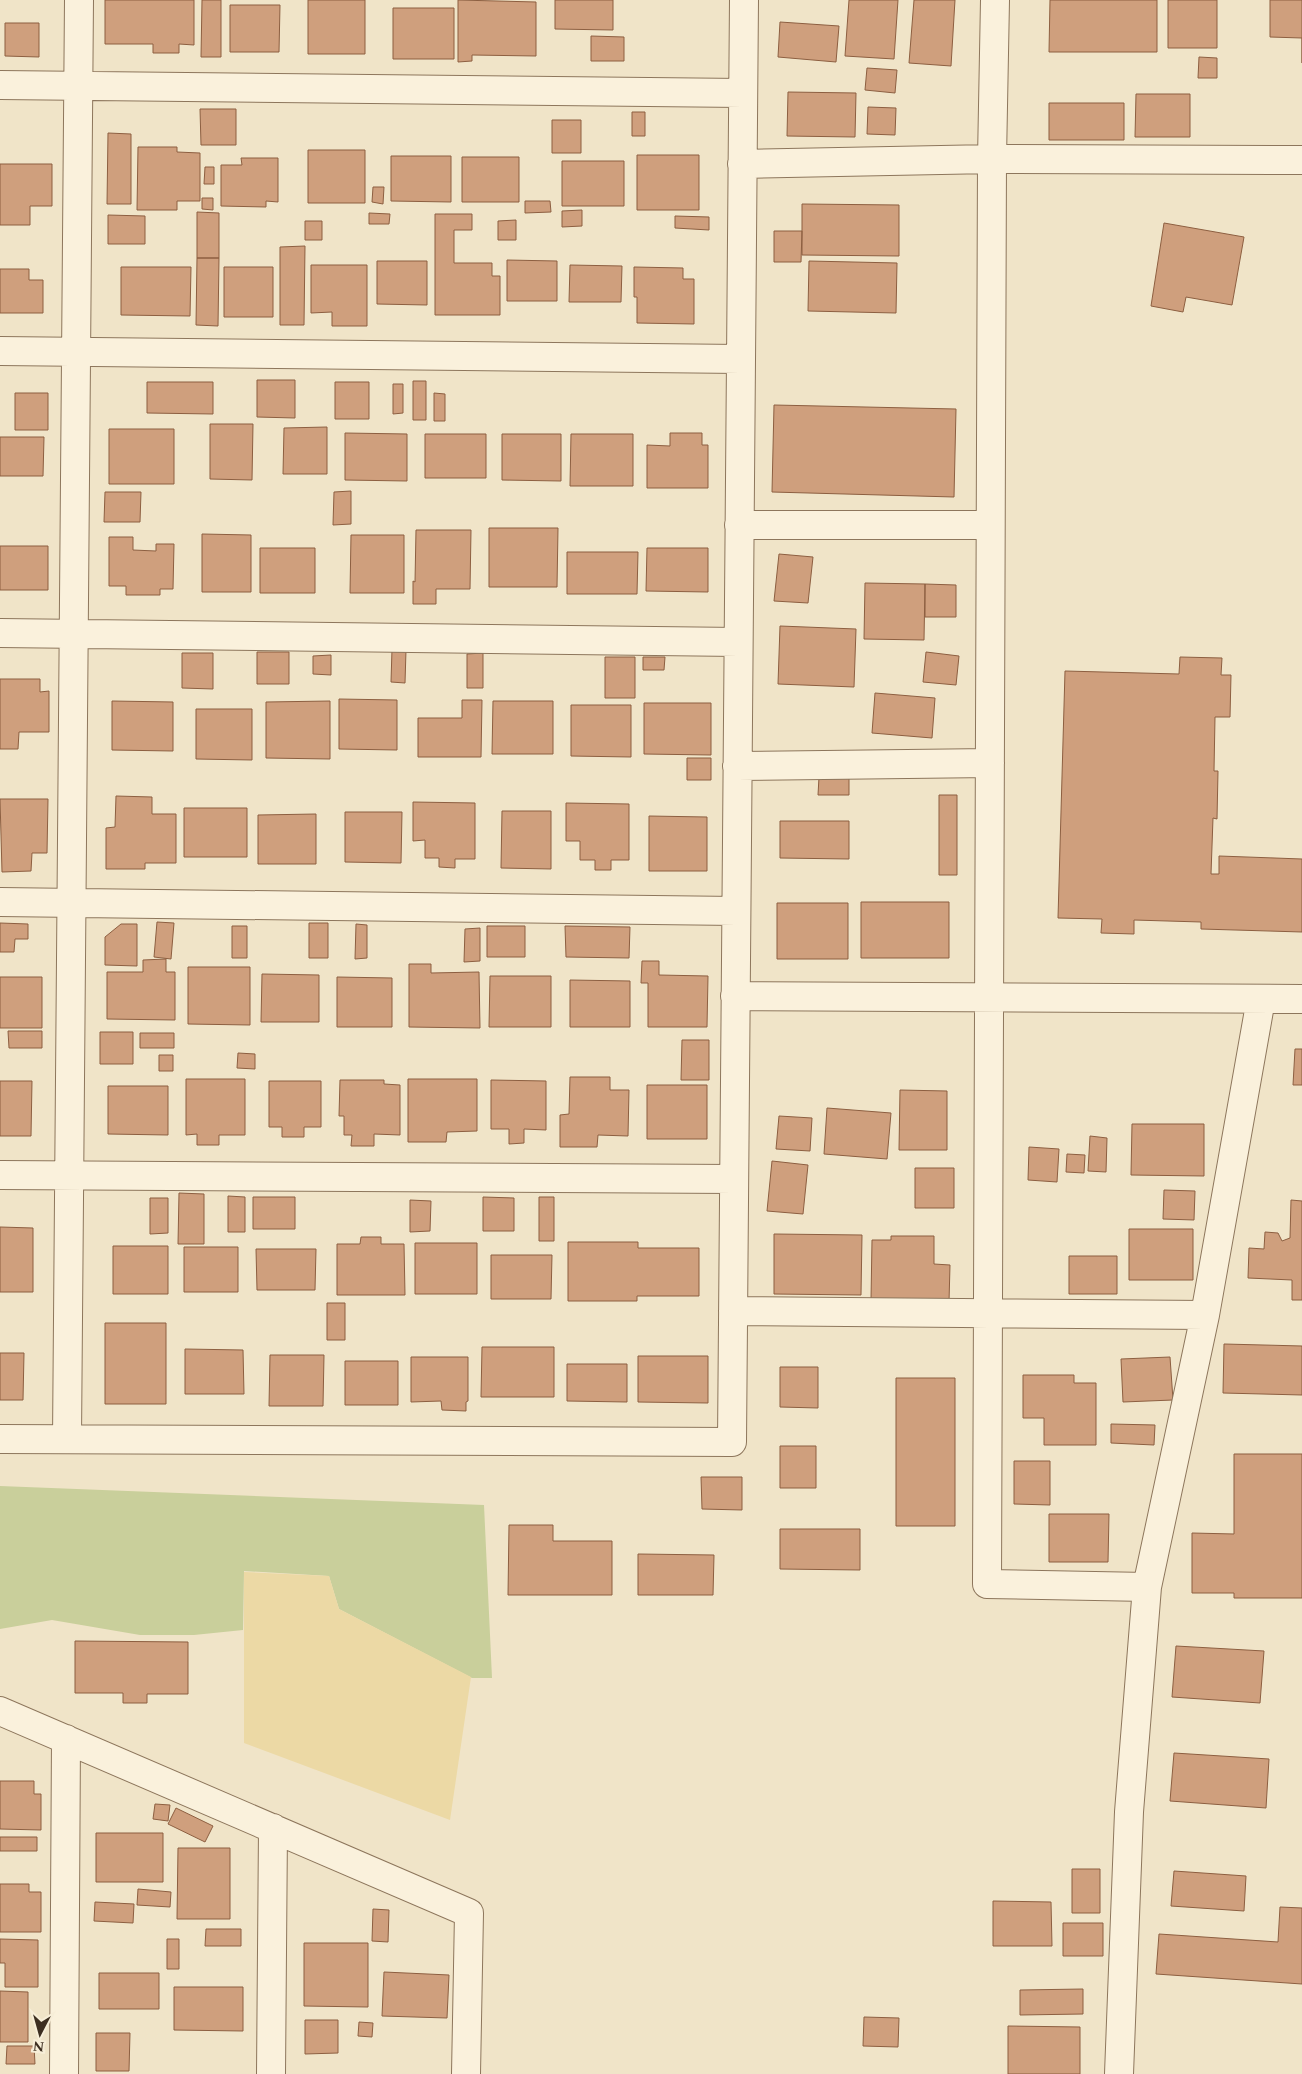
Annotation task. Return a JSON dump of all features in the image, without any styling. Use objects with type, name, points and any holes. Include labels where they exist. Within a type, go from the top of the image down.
[{"type":"street","points":[[67,1439],[79,0]]},
{"type":"street","points":[[0,1439],[732,1442],[744,0]]},
{"type":"street","points":[[995,0],[990,525],[987,1584],[1147,1587]]},
{"type":"street","points":[[0,85],[742,93]]},
{"type":"street","points":[[742,164],[992,159],[1302,160]]},
{"type":"street","points":[[0,351],[740,359]]},
{"type":"street","points":[[739,525],[990,525]]},
{"type":"street","points":[[0,633],[738,642]]},
{"type":"street","points":[[737,766],[990,763]]},
{"type":"street","points":[[0,902],[736,911]]},
{"type":"street","points":[[735,996],[1302,999]]},
{"type":"street","points":[[1119,2074],[1129,1812],[1147,1587],[1205,1315],[1261,999]]},
{"type":"street","points":[[0,1175],[734,1179]]},
{"type":"street","points":[[733,1311],[1205,1315]]},
{"type":"street","points":[[0,1711],[469,1912],[466,2074]]},
{"type":"street","points":[[64,2074],[66,1739]]},
{"type":"street","points":[[271,2074],[273,1828]]},
{"type":"green space","points":[[0,1486],[484,1505],[492,1678],[472,1678],[339,1609],[329,1576],[244,1571],[243,1630],[194,1635],[140,1635],[52,1620],[0,1629]]},
{"type":"sand","points":[[244,1572],[329,1576],[339,1609],[471,1677],[450,1820],[244,1743]]},
{"type":"building","points":[[105,0],[194,0],[194,45],[179,44],[179,53],[153,53],[153,44],[105,44]]},
{"type":"building","points":[[202,0],[221,0],[221,57],[201,57]]},
{"type":"building","points":[[308,0],[365,0],[365,54],[308,54]]},
{"type":"building","points":[[458,0],[536,2],[536,56],[472,55],[472,61],[458,62]]},
{"type":"building","points":[[555,0],[613,0],[613,30],[555,29]]},
{"type":"building","points":[[849,0],[898,0],[894,59],[845,56]]},
{"type":"building","points":[[914,0],[955,0],[951,66],[909,63]]},
{"type":"building","points":[[1050,0],[1157,0],[1157,52],[1049,52]]},
{"type":"building","points":[[1168,0],[1217,0],[1217,48],[1168,48]]},
{"type":"building","points":[[1270,0],[1302,0],[1302,38],[1270,37]]},
{"type":"building","points":[[230,5],[280,5],[279,52],[230,52]]},
{"type":"building","points":[[393,8],[454,8],[454,59],[393,59]]},
{"type":"building","points":[[780,22],[839,26],[836,62],[778,57]]},
{"type":"building","points":[[5,23],[39,23],[39,57],[5,56]]},
{"type":"building","points":[[591,36],[624,37],[624,61],[591,61]]},
{"type":"building","points":[[1199,57],[1217,58],[1217,78],[1198,78]]},
{"type":"building","points":[[867,68],[897,70],[895,93],[865,90]]},
{"type":"building","points":[[788,92],[856,93],[855,137],[787,136]]},
{"type":"building","points":[[1136,94],[1190,94],[1190,137],[1135,137]]},
{"type":"building","points":[[1049,103],[1124,103],[1124,140],[1049,140]]},
{"type":"building","points":[[868,107],[896,108],[895,135],[867,134]]},
{"type":"building","points":[[200,109],[236,109],[236,145],[201,145]]},
{"type":"building","points":[[632,112],[645,112],[645,136],[632,136]]},
{"type":"building","points":[[552,120],[581,120],[581,153],[552,153]]},
{"type":"building","points":[[108,133],[131,134],[131,204],[107,204]]},
{"type":"building","points":[[138,147],[177,147],[177,152],[200,153],[200,201],[177,201],[177,210],[137,210]]},
{"type":"building","points":[[308,150],[365,150],[365,203],[308,203]]},
{"type":"building","points":[[637,155],[699,155],[699,210],[637,210]]},
{"type":"building","points":[[391,156],[451,156],[451,202],[391,201]]},
{"type":"building","points":[[462,157],[519,157],[519,202],[462,202]]},
{"type":"building","points":[[241,158],[278,158],[278,202],[266,201],[266,207],[221,206],[221,165],[242,165]]},
{"type":"building","points":[[562,161],[624,161],[624,206],[562,206]]},
{"type":"building","points":[[0,164],[52,164],[52,206],[30,206],[30,225],[0,225]]},
{"type":"building","points":[[205,167],[214,167],[214,184],[204,184]]},
{"type":"building","points":[[373,187],[384,187],[383,204],[372,202]]},
{"type":"building","points":[[202,198],[213,198],[213,210],[202,209]]},
{"type":"building","points":[[525,201],[550,201],[551,212],[525,213]]},
{"type":"building","points":[[802,204],[899,205],[899,256],[802,255]]},
{"type":"building","points":[[582,210],[582,226],[562,227],[562,211]]},
{"type":"building","points":[[197,212],[219,213],[219,258],[197,258]]},
{"type":"building","points":[[369,213],[390,214],[389,224],[369,224]]},
{"type":"building","points":[[435,214],[472,214],[472,230],[454,230],[454,263],[492,263],[492,276],[500,276],[500,315],[435,315]]},
{"type":"building","points":[[108,215],[145,216],[145,244],[108,244]]},
{"type":"building","points":[[675,216],[709,217],[709,230],[675,228]]},
{"type":"building","points":[[516,220],[516,240],[498,240],[498,221]]},
{"type":"building","points":[[305,221],[322,221],[322,240],[305,240]]},
{"type":"building","points":[[1164,223],[1244,237],[1232,305],[1186,297],[1183,312],[1151,306]]},
{"type":"building","points":[[774,231],[802,231],[801,262],[774,262]]},
{"type":"building","points":[[305,246],[304,325],[280,325],[280,247]]},
{"type":"building","points":[[197,258],[219,258],[218,326],[196,325]]},
{"type":"building","points":[[507,260],[557,261],[557,301],[507,301]]},
{"type":"building","points":[[377,261],[427,261],[427,305],[377,304]]},
{"type":"building","points":[[809,261],[897,263],[896,313],[808,311]]},
{"type":"building","points":[[311,265],[367,265],[367,326],[332,326],[332,312],[311,313]]},
{"type":"building","points":[[570,265],[622,266],[621,302],[569,302]]},
{"type":"building","points":[[121,267],[191,267],[190,316],[121,315]]},
{"type":"building","points":[[224,267],[273,267],[273,317],[224,317]]},
{"type":"building","points":[[634,267],[683,268],[683,279],[694,279],[694,324],[637,323],[637,297],[634,297]]},
{"type":"building","points":[[0,269],[29,269],[29,280],[43,280],[43,313],[0,313]]},
{"type":"building","points":[[257,380],[295,380],[295,418],[257,417]]},
{"type":"building","points":[[413,381],[426,381],[426,420],[413,420]]},
{"type":"building","points":[[147,382],[213,382],[213,414],[147,413]]},
{"type":"building","points":[[335,382],[369,382],[369,419],[335,419]]},
{"type":"building","points":[[393,384],[403,384],[403,413],[393,414]]},
{"type":"building","points":[[15,393],[48,393],[48,430],[15,430]]},
{"type":"building","points":[[434,393],[445,394],[445,421],[434,421]]},
{"type":"building","points":[[774,405],[956,409],[954,497],[772,492]]},
{"type":"building","points":[[210,424],[253,424],[252,480],[210,479]]},
{"type":"building","points":[[327,427],[327,474],[283,474],[284,428]]},
{"type":"building","points":[[109,429],[174,429],[174,484],[109,484]]},
{"type":"building","points":[[345,433],[407,434],[407,481],[345,480]]},
{"type":"building","points":[[670,433],[702,433],[702,445],[708,445],[708,488],[647,488],[647,445],[670,446]]},
{"type":"building","points":[[425,434],[486,434],[486,478],[425,478]]},
{"type":"building","points":[[502,434],[561,434],[561,481],[502,480]]},
{"type":"building","points":[[571,434],[633,434],[633,486],[570,486]]},
{"type":"building","points":[[0,437],[44,437],[43,476],[0,476]]},
{"type":"building","points":[[351,491],[351,524],[333,525],[334,492]]},
{"type":"building","points":[[105,492],[141,492],[140,522],[104,522]]},
{"type":"building","points":[[489,528],[558,528],[557,587],[489,587]]},
{"type":"building","points":[[416,530],[471,530],[470,589],[436,589],[436,604],[413,604]]},
{"type":"building","points":[[202,534],[251,535],[251,592],[202,592]]},
{"type":"building","points":[[351,535],[404,535],[404,593],[350,593]]},
{"type":"building","points":[[109,537],[133,537],[133,550],[156,551],[156,544],[174,544],[173,589],[160,589],[160,595],[126,595],[126,586],[109,586]]},
{"type":"building","points":[[0,546],[48,546],[48,590],[0,590]]},
{"type":"building","points":[[260,548],[315,548],[315,593],[260,593]]},
{"type":"building","points":[[647,548],[708,548],[708,592],[646,591]]},
{"type":"building","points":[[567,552],[638,552],[637,594],[567,594]]},
{"type":"building","points":[[779,554],[813,557],[808,603],[774,601]]},
{"type":"building","points":[[865,583],[925,584],[924,640],[864,639]]},
{"type":"building","points":[[925,584],[956,585],[956,617],[925,617]]},
{"type":"building","points":[[780,626],[856,629],[854,687],[778,684]]},
{"type":"building","points":[[392,649],[406,650],[405,683],[391,682]]},
{"type":"building","points":[[257,652],[289,652],[289,684],[257,684]]},
{"type":"building","points":[[926,652],[959,656],[956,685],[923,682]]},
{"type":"building","points":[[182,653],[213,653],[213,689],[182,688]]},
{"type":"building","points":[[483,653],[483,688],[467,688],[467,654]]},
{"type":"building","points":[[331,655],[331,675],[313,674],[313,656]]},
{"type":"building","points":[[605,657],[635,657],[635,698],[605,698]]},
{"type":"building","points":[[643,657],[665,657],[664,670],[643,670]]},
{"type":"building","points":[[1180,657],[1222,658],[1221,675],[1231,675],[1230,717],[1215,717],[1214,771],[1218,771],[1217,819],[1213,818],[1211,874],[1219,874],[1219,856],[1302,859],[1302,932],[1201,929],[1201,922],[1134,920],[1134,934],[1101,933],[1102,919],[1058,918],[1065,671],[1179,674]]},
{"type":"building","points":[[0,679],[40,679],[40,692],[49,691],[49,732],[19,732],[18,749],[0,749]]},
{"type":"building","points":[[875,693],[935,698],[932,738],[872,733]]},
{"type":"building","points":[[339,699],[397,700],[397,750],[339,749]]},
{"type":"building","points":[[462,700],[482,700],[481,757],[418,757],[418,718],[462,718]]},
{"type":"building","points":[[112,701],[173,702],[173,751],[112,750]]},
{"type":"building","points":[[330,701],[330,759],[266,758],[266,702]]},
{"type":"building","points":[[493,701],[553,701],[553,754],[492,754]]},
{"type":"building","points":[[644,703],[711,703],[711,755],[644,754]]},
{"type":"building","points":[[571,705],[631,705],[631,757],[571,756]]},
{"type":"building","points":[[196,709],[252,709],[252,760],[196,759]]},
{"type":"building","points":[[687,758],[711,758],[711,780],[687,780]]},
{"type":"building","points":[[819,777],[849,777],[849,795],[818,795]]},
{"type":"building","points":[[939,795],[957,795],[957,875],[939,875]]},
{"type":"building","points":[[116,796],[152,797],[152,814],[176,814],[176,863],[145,863],[145,869],[106,869],[106,828],[115,827]]},
{"type":"building","points":[[0,799],[48,799],[47,853],[32,853],[31,871],[2,872]]},
{"type":"building","points":[[413,802],[475,803],[475,859],[455,859],[455,868],[439,867],[439,858],[425,858],[425,840],[413,841]]},
{"type":"building","points":[[566,803],[629,804],[629,860],[611,860],[611,870],[595,870],[595,860],[580,860],[580,841],[566,841]]},
{"type":"building","points":[[184,808],[247,808],[247,857],[184,857]]},
{"type":"building","points":[[502,811],[551,811],[551,869],[501,868]]},
{"type":"building","points":[[345,812],[402,812],[401,863],[345,862]]},
{"type":"building","points":[[316,814],[316,864],[258,864],[258,815]]},
{"type":"building","points":[[649,816],[707,817],[707,871],[649,871]]},
{"type":"building","points":[[780,821],[849,821],[849,859],[780,858]]},
{"type":"building","points":[[861,902],[949,902],[949,958],[861,958]]},
{"type":"building","points":[[777,903],[848,903],[848,959],[777,959]]},
{"type":"building","points":[[157,922],[174,923],[171,959],[154,957]]},
{"type":"building","points":[[0,923],[28,924],[28,939],[15,939],[14,952],[0,952]]},
{"type":"building","points":[[309,923],[328,923],[328,958],[309,958]]},
{"type":"building","points":[[121,924],[137,924],[137,966],[105,965],[105,937]]},
{"type":"building","points":[[356,924],[367,925],[367,958],[355,959]]},
{"type":"building","points":[[232,926],[247,926],[247,958],[232,958]]},
{"type":"building","points":[[487,926],[525,926],[525,957],[487,957]]},
{"type":"building","points":[[565,926],[630,927],[629,958],[566,957]]},
{"type":"building","points":[[480,928],[480,961],[464,962],[465,929]]},
{"type":"building","points":[[166,959],[166,972],[175,972],[175,1020],[107,1019],[107,972],[143,972],[143,960]]},
{"type":"building","points":[[642,961],[659,961],[659,975],[708,976],[707,1027],[648,1027],[648,983],[641,983]]},
{"type":"building","points":[[409,964],[431,964],[431,973],[479,972],[480,1028],[409,1027]]},
{"type":"building","points":[[188,967],[250,967],[250,1025],[188,1024]]},
{"type":"building","points":[[262,974],[319,975],[319,1022],[261,1022]]},
{"type":"building","points":[[490,976],[551,976],[551,1027],[489,1027]]},
{"type":"building","points":[[0,977],[42,977],[42,1028],[0,1028]]},
{"type":"building","points":[[337,977],[392,978],[392,1027],[337,1027]]},
{"type":"building","points":[[570,980],[630,981],[630,1027],[570,1027]]},
{"type":"building","points":[[8,1031],[42,1031],[42,1048],[9,1048]]},
{"type":"building","points":[[100,1032],[133,1032],[133,1064],[100,1064]]},
{"type":"building","points":[[140,1033],[174,1033],[174,1048],[140,1048]]},
{"type":"building","points":[[682,1040],[709,1040],[709,1080],[681,1080]]},
{"type":"building","points":[[1295,1049],[1302,1049],[1302,1085],[1293,1085]]},
{"type":"building","points":[[238,1053],[255,1054],[255,1069],[237,1068]]},
{"type":"building","points":[[159,1055],[173,1055],[173,1071],[159,1071]]},
{"type":"building","points":[[570,1077],[610,1077],[610,1090],[629,1090],[628,1136],[598,1135],[597,1147],[560,1147],[560,1115],[569,1114]]},
{"type":"building","points":[[186,1079],[245,1079],[245,1135],[219,1135],[219,1145],[197,1145],[197,1134],[186,1135]]},
{"type":"building","points":[[408,1079],[477,1079],[477,1131],[447,1132],[446,1142],[408,1142]]},
{"type":"building","points":[[340,1080],[384,1080],[384,1084],[400,1085],[400,1135],[374,1134],[374,1146],[351,1146],[352,1135],[344,1135],[344,1116],[339,1116]]},
{"type":"building","points":[[491,1080],[546,1081],[546,1130],[524,1129],[524,1143],[509,1144],[509,1129],[491,1129]]},
{"type":"building","points":[[0,1081],[32,1081],[31,1136],[0,1136]]},
{"type":"building","points":[[269,1081],[321,1081],[321,1127],[304,1127],[304,1137],[282,1137],[282,1127],[269,1127]]},
{"type":"building","points":[[647,1085],[707,1085],[707,1139],[647,1139]]},
{"type":"building","points":[[108,1086],[168,1086],[168,1135],[108,1134]]},
{"type":"building","points":[[900,1090],[947,1091],[947,1150],[899,1150]]},
{"type":"building","points":[[827,1108],[891,1113],[887,1159],[824,1154]]},
{"type":"building","points":[[779,1116],[812,1118],[810,1151],[776,1149]]},
{"type":"building","points":[[1132,1124],[1204,1124],[1204,1176],[1131,1175]]},
{"type":"building","points":[[1090,1136],[1107,1138],[1106,1172],[1088,1171]]},
{"type":"building","points":[[1029,1147],[1059,1149],[1057,1182],[1028,1180]]},
{"type":"building","points":[[1067,1154],[1085,1155],[1084,1173],[1066,1172]]},
{"type":"building","points":[[772,1161],[808,1165],[803,1214],[767,1211]]},
{"type":"building","points":[[915,1168],[954,1168],[954,1208],[915,1208]]},
{"type":"building","points":[[1164,1190],[1195,1191],[1194,1220],[1163,1219]]},
{"type":"building","points":[[179,1193],[204,1194],[204,1244],[178,1244]]},
{"type":"building","points":[[228,1196],[245,1197],[245,1232],[228,1232]]},
{"type":"building","points":[[253,1197],[295,1197],[295,1229],[253,1229]]},
{"type":"building","points":[[483,1197],[514,1198],[514,1231],[483,1231]]},
{"type":"building","points":[[539,1197],[554,1197],[554,1241],[539,1241]]},
{"type":"building","points":[[150,1198],[168,1198],[168,1233],[150,1234]]},
{"type":"building","points":[[410,1200],[431,1201],[430,1231],[410,1232]]},
{"type":"building","points":[[1291,1200],[1302,1201],[1302,1300],[1292,1300],[1292,1280],[1248,1278],[1249,1248],[1264,1249],[1265,1232],[1278,1233],[1282,1241],[1290,1238]]},
{"type":"building","points":[[0,1227],[33,1228],[33,1292],[0,1292]]},
{"type":"building","points":[[1129,1229],[1193,1229],[1193,1280],[1129,1280]]},
{"type":"building","points":[[774,1234],[862,1235],[861,1295],[774,1294]]},
{"type":"building","points":[[891,1236],[934,1236],[934,1264],[950,1265],[949,1302],[871,1300],[872,1240],[891,1240]]},
{"type":"building","points":[[361,1237],[381,1237],[381,1244],[404,1244],[405,1295],[337,1295],[337,1244],[360,1244]]},
{"type":"building","points":[[568,1242],[638,1242],[638,1248],[699,1248],[699,1296],[637,1296],[637,1301],[568,1301]]},
{"type":"building","points":[[415,1243],[477,1243],[477,1294],[415,1294]]},
{"type":"building","points":[[113,1246],[168,1246],[168,1294],[113,1294]]},
{"type":"building","points":[[184,1247],[238,1247],[238,1292],[184,1292]]},
{"type":"building","points":[[256,1249],[316,1249],[315,1290],[257,1290]]},
{"type":"building","points":[[491,1255],[552,1255],[551,1299],[491,1299]]},
{"type":"building","points":[[1069,1256],[1117,1256],[1117,1294],[1069,1294]]},
{"type":"building","points":[[327,1303],[345,1303],[345,1340],[327,1340]]},
{"type":"building","points":[[105,1323],[166,1323],[166,1404],[105,1404]]},
{"type":"building","points":[[1224,1344],[1302,1346],[1302,1395],[1223,1393]]},
{"type":"building","points":[[482,1347],[554,1347],[554,1397],[481,1397]]},
{"type":"building","points":[[185,1349],[243,1350],[244,1394],[185,1394]]},
{"type":"building","points":[[0,1353],[24,1353],[23,1400],[0,1400]]},
{"type":"building","points":[[270,1355],[324,1355],[323,1406],[269,1406]]},
{"type":"building","points":[[638,1356],[708,1356],[708,1403],[638,1402]]},
{"type":"building","points":[[411,1357],[468,1357],[468,1401],[466,1402],[466,1411],[442,1410],[441,1401],[411,1402]]},
{"type":"building","points":[[1170,1357],[1173,1400],[1123,1402],[1121,1359]]},
{"type":"building","points":[[345,1361],[398,1361],[398,1405],[345,1405]]},
{"type":"building","points":[[567,1364],[627,1364],[627,1402],[567,1401]]},
{"type":"building","points":[[780,1367],[818,1367],[818,1408],[780,1407]]},
{"type":"building","points":[[1023,1375],[1074,1375],[1074,1383],[1096,1383],[1096,1445],[1044,1445],[1044,1418],[1023,1418]]},
{"type":"building","points":[[896,1378],[955,1378],[955,1526],[896,1526]]},
{"type":"building","points":[[1111,1424],[1155,1425],[1154,1445],[1111,1443]]},
{"type":"building","points":[[780,1446],[816,1446],[816,1488],[780,1488]]},
{"type":"building","points":[[1234,1454],[1302,1454],[1302,1598],[1234,1598],[1234,1593],[1192,1593],[1192,1533],[1234,1534]]},
{"type":"building","points":[[1014,1461],[1050,1461],[1050,1505],[1014,1504]]},
{"type":"building","points":[[701,1477],[742,1477],[742,1510],[702,1509]]},
{"type":"building","points":[[1049,1514],[1109,1514],[1108,1562],[1049,1562]]},
{"type":"building","points":[[509,1525],[553,1525],[553,1541],[612,1541],[612,1595],[508,1595]]},
{"type":"building","points":[[780,1529],[860,1529],[860,1570],[780,1569]]},
{"type":"building","points":[[638,1554],[714,1555],[713,1595],[638,1595]]},
{"type":"building","points":[[75,1641],[188,1642],[188,1694],[147,1694],[147,1703],[123,1703],[123,1693],[75,1693]]},
{"type":"building","points":[[1176,1646],[1264,1651],[1260,1703],[1172,1697]]},
{"type":"building","points":[[1174,1753],[1269,1759],[1266,1808],[1170,1801]]},
{"type":"building","points":[[0,1781],[34,1781],[34,1794],[41,1794],[41,1830],[0,1829]]},
{"type":"building","points":[[155,1804],[170,1805],[168,1821],[153,1819]]},
{"type":"building","points":[[176,1808],[213,1826],[205,1842],[168,1824]]},
{"type":"building","points":[[96,1833],[163,1833],[163,1882],[96,1882]]},
{"type":"building","points":[[0,1837],[37,1837],[37,1851],[0,1851]]},
{"type":"building","points":[[178,1848],[230,1848],[230,1919],[177,1919]]},
{"type":"building","points":[[1072,1869],[1100,1869],[1100,1913],[1072,1913]]},
{"type":"building","points":[[1174,1871],[1246,1876],[1244,1911],[1171,1906]]},
{"type":"building","points":[[0,1884],[29,1884],[29,1892],[41,1892],[41,1932],[0,1932]]},
{"type":"building","points":[[138,1889],[171,1892],[170,1907],[137,1905]]},
{"type":"building","points":[[993,1901],[1051,1902],[1052,1946],[993,1946]]},
{"type":"building","points":[[95,1902],[134,1904],[133,1923],[94,1921]]},
{"type":"building","points":[[1280,1907],[1302,1908],[1302,1984],[1156,1974],[1159,1934],[1278,1942]]},
{"type":"building","points":[[373,1909],[389,1910],[388,1942],[372,1941]]},
{"type":"building","points":[[1063,1923],[1103,1923],[1103,1956],[1063,1956]]},
{"type":"building","points":[[206,1929],[241,1929],[241,1946],[205,1946]]},
{"type":"building","points":[[0,1939],[38,1940],[38,1987],[5,1987],[5,1963],[0,1963]]},
{"type":"building","points":[[167,1939],[179,1939],[179,1969],[167,1969]]},
{"type":"building","points":[[304,1943],[368,1943],[368,2007],[304,2006]]},
{"type":"building","points":[[384,1972],[449,1975],[447,2018],[382,2016]]},
{"type":"building","points":[[99,1973],[159,1973],[159,2009],[99,2009]]},
{"type":"building","points":[[174,1987],[243,1987],[243,2031],[174,2030]]},
{"type":"building","points":[[1083,1989],[1083,2014],[1020,2015],[1020,1990]]},
{"type":"building","points":[[0,1991],[28,1992],[28,2042],[0,2042]]},
{"type":"building","points":[[864,2017],[899,2018],[898,2047],[863,2046]]},
{"type":"building","points":[[305,2020],[338,2020],[338,2053],[305,2054]]},
{"type":"building","points":[[359,2022],[373,2023],[372,2037],[358,2036]]},
{"type":"building","points":[[1008,2026],[1080,2027],[1080,2074],[1008,2074]]},
{"type":"building","points":[[96,2033],[130,2033],[129,2071],[96,2071]]},
{"type":"building","points":[[7,2046],[34,2046],[35,2064],[6,2064]]}]
